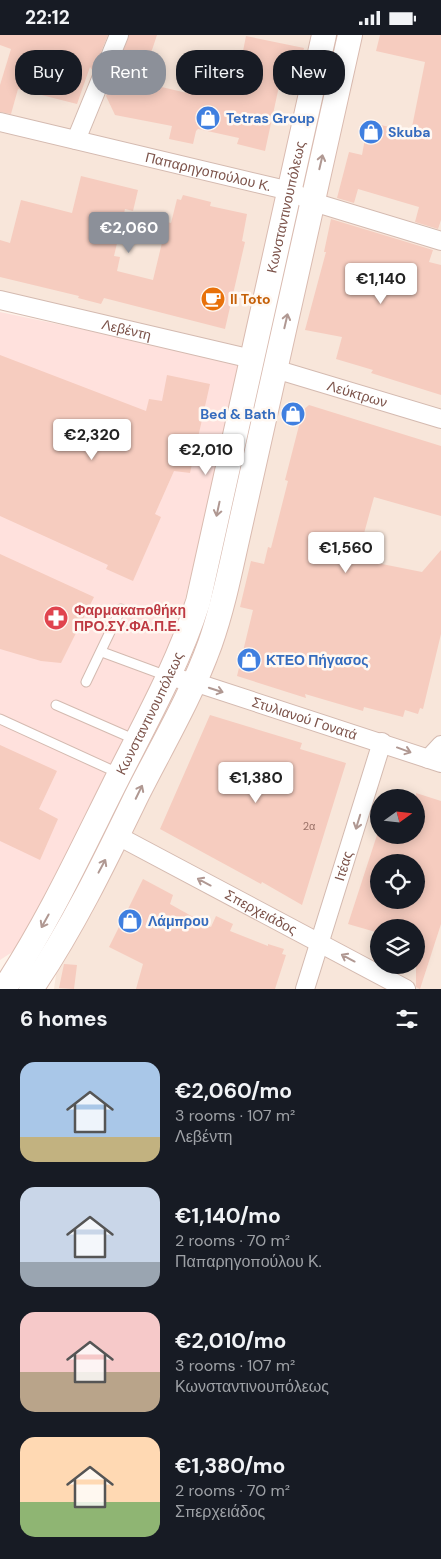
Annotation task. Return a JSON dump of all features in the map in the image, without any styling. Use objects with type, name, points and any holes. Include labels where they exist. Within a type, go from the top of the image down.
[{"type":"main road","name":"Κωνσταντινουπόλεως","points":[[4,989],[26,957],[65,886],[138,741],[169,677],[198,602],[324,35]]},
{"type":"main road","name":"Κωνσταντινουπόλεως","points":[[31,989],[50,960],[118,835],[194,682],[210,644],[221,610],[350,35]]},
{"type":"main road","points":[[0,965],[26,957]]},
{"type":"main road","points":[[46,989],[50,960]]},
{"type":"street","points":[[76,140],[118,35]]},
{"type":"street","name":"Παπαρηγοπούλου Κ.","points":[[0,122],[290,191],[312,202],[441,241]]},
{"type":"street","name":"Λεβέντη","points":[[0,301],[252,359]]},
{"type":"street","name":"Λεύκτρων","points":[[275,369],[441,419]]},
{"type":"street","name":"Στυλιανού Γονατά","points":[[169,677],[194,682],[382,742],[434,761]]},
{"type":"street","name":"Ιτέας","points":[[305,989],[382,742]]},
{"type":"street","points":[[434,761],[441,745]]},
{"type":"street","name":"Σπερχειάδος","points":[[118,835],[406,989]]},
{"type":"lane","points":[[86,682],[121,609]]},
{"type":"lane","points":[[102,651],[169,677]]},
{"type":"lane","points":[[56,705],[138,741]]},
{"type":"lane","points":[[0,719],[120,774]]},
{"type":"shaded area","points":[[0,35],[315,35],[312,50],[273,50],[273,95],[302,95],[246,348],[0,292]]},
{"type":"shaded area","points":[[358,35],[441,35],[441,989],[54,989],[57,967],[138,822],[219,658]]},
{"type":"shaded area","points":[[0,312],[243,363],[176,636],[127,731],[26,943],[0,960]]},
{"type":"building","points":[[0,35],[108,35],[102,50],[92,50],[92,70],[90,67],[82,90],[82,50],[15,50],[16,95],[11,114],[0,112],[0,85],[11,49],[0,45]]},
{"type":"building","points":[[129,35],[157,35],[152,50],[123,50]]},
{"type":"building","points":[[380,35],[441,35],[441,220],[438,229],[415,222],[419,207],[358,189],[354,203],[337,198],[349,152],[362,155],[368,122],[411,132],[425,62],[376,51]]},
{"type":"building","points":[[246,36],[304,48],[304,50],[273,50],[273,95],[277,95],[265,151],[237,144],[239,138],[198,129],[193,144],[169,139],[172,126],[115,115],[106,96],[166,95],[166,88],[176,90],[176,95],[263,95],[263,50],[243,50]]},
{"type":"building","points":[[42,95],[80,95],[77,104]]},
{"type":"building","points":[[81,176],[138,190],[133,211],[125,209],[114,256],[120,257],[117,271],[153,280],[167,222],[171,223],[177,199],[181,200],[183,195],[211,202],[210,206],[247,214],[242,241],[245,242],[225,329],[104,298],[101,304],[78,298],[79,296],[0,277],[0,240],[10,243],[21,200],[72,213]]},
{"type":"building","points":[[331,219],[433,250],[429,262],[441,265],[441,395],[371,373],[373,370],[336,359],[342,337],[305,330],[326,252],[324,252]]},
{"type":"building","points":[[0,355],[146,411],[149,399],[162,401],[167,375],[210,384],[190,473],[174,471],[155,514],[161,517],[133,581],[106,569],[108,565],[0,516]]},
{"type":"building","points":[[309,405],[441,446],[441,516],[374,497],[357,559],[422,572],[441,550],[441,634],[423,709],[420,708],[418,714],[405,710],[403,717],[364,707],[363,711],[305,694],[306,698],[237,676],[253,610],[240,607],[251,561],[264,564],[268,547],[271,548],[288,481],[285,480],[303,410]]},
{"type":"building","points":[[0,554],[94,597],[61,663],[41,661],[0,649]]},
{"type":"building","points":[[210,715],[302,743],[300,749],[346,763],[302,905],[160,829]]},
{"type":"building","points":[[0,745],[57,771],[39,809],[58,819],[40,860],[0,841]]},
{"type":"building","points":[[425,796],[441,801],[441,924],[425,974],[425,919],[370,919],[370,930],[348,924],[370,856],[370,909],[425,909],[425,854],[371,854],[374,844],[425,844]]},
{"type":"building","points":[[143,879],[173,895],[170,904],[211,927],[216,916],[233,924],[230,931],[268,946],[268,944],[284,949],[282,954],[286,955],[275,989],[136,989],[143,964],[109,947]]},
{"type":"building","points":[[64,964],[77,965],[74,989],[59,988]]},
{"type":"building","points":[[416,974],[425,974],[420,989],[416,987]]},
{"type":"place","name":"Tetras Group","points":[[208,118]]},
{"type":"place","name":"Skuba","points":[[371,132]]},
{"type":"place","name":"Il Toto","points":[[213,299]]},
{"type":"place","name":"Bed & Bath","points":[[293,414]]},
{"type":"place","name":"Φαρμακαποθήκη ΠΡΟ.ΣΥ.ΦΑ.Π.Ε.","points":[[56,618]]},
{"type":"place","name":"ΚΤΕΟ Πήγασος","points":[[249,660]]},
{"type":"place","name":"Λάμπρου","points":[[130,921]]}]
